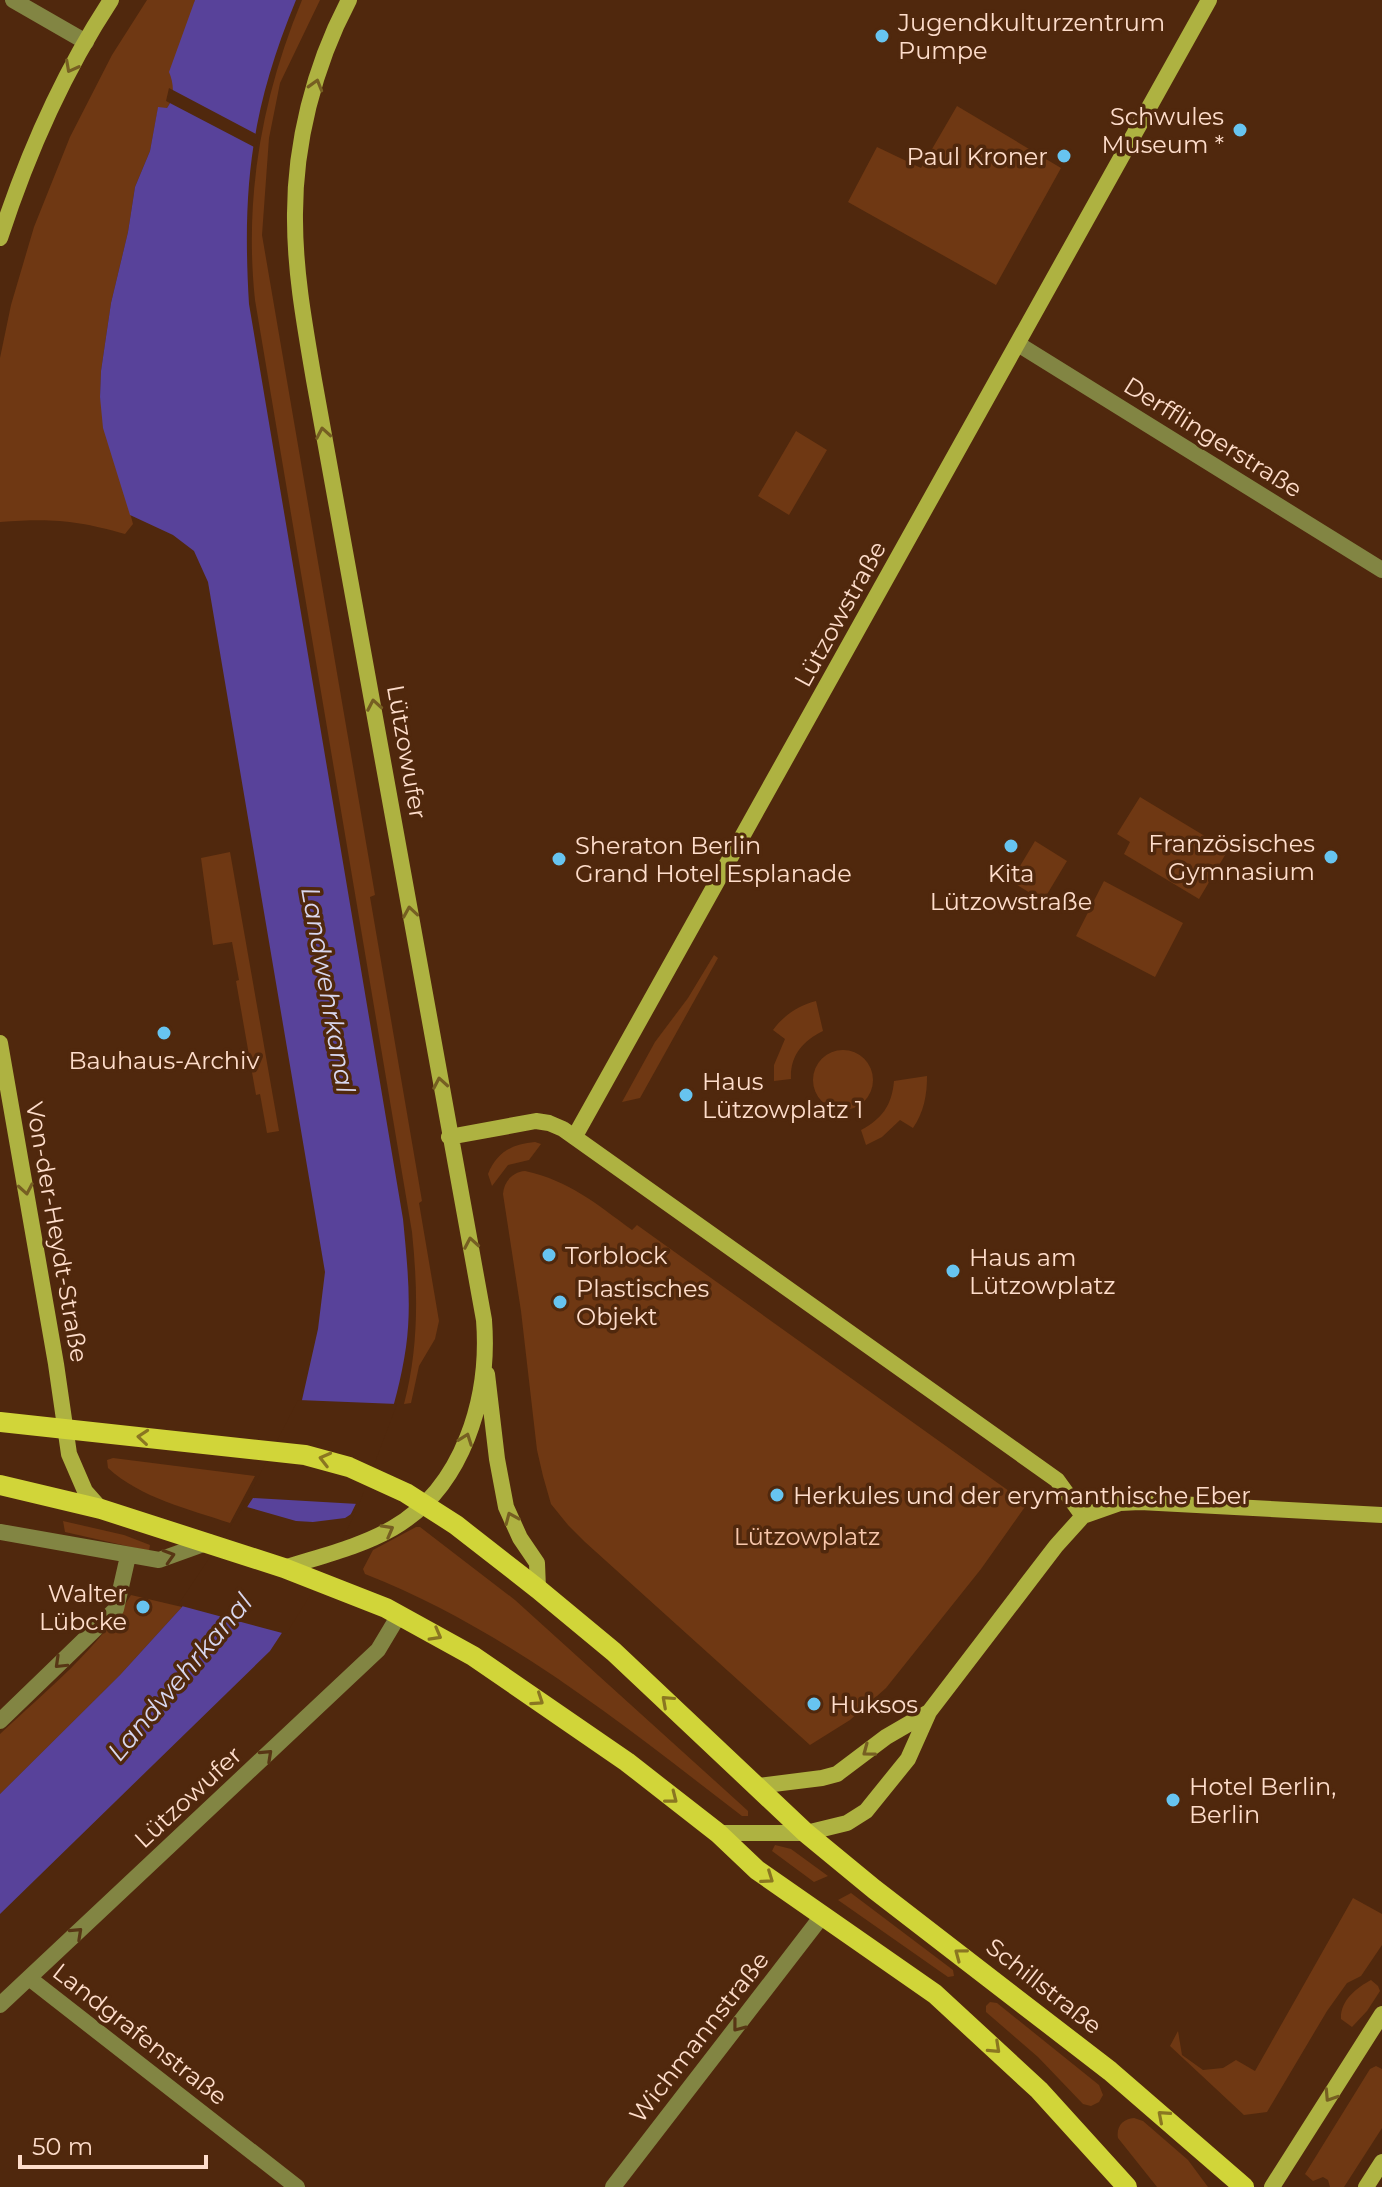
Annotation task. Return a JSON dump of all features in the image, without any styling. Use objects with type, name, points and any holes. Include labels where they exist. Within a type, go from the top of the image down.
[{"type":"main road","points":[[2,1421],[269,1450],[330,1460],[378,1479],[456,1525],[538,1589],[614,1652],[806,1833]]},
{"type":"main road","points":[[0,1485],[101,1509],[284,1568],[399,1615],[473,1656],[594,1738],[718,1833],[757,1870],[935,1994],[1068,2119],[1127,2187]]},
{"type":"main road","name":"Schillstraße","points":[[806,1833],[1110,2071],[1244,2187]]},
{"type":"street","points":[[13,0],[86,42]]},
{"type":"street","points":[[0,238],[35,143],[111,0]]},
{"type":"street","name":"Lützowufer","points":[[284,1568],[347,1548],[395,1527],[424,1504],[450,1476],[458,1460],[471,1425],[486,1361],[484,1320],[314,380],[299,274],[295,220],[297,160],[314,88],[332,33],[349,0]]},
{"type":"street","name":"Lützowstraße","points":[[575,1136],[1209,0]]},
{"type":"street","name":"Derfflingerstraße","points":[[1018,344],[1382,570]]},
{"type":"street","name":"Von-der-Heydt-Straße","points":[[0,1043],[57,1372],[64,1429],[75,1472],[85,1491],[101,1509]]},
{"type":"street","points":[[449,1137],[536,1121],[556,1125],[575,1136],[1057,1480],[1083,1516]]},
{"type":"street","points":[[486,1361],[506,1507],[520,1538],[537,1563],[538,1589]]},
{"type":"street","points":[[718,1833],[806,1833],[847,1823],[866,1811],[908,1759],[929,1712],[1056,1546],[1083,1516],[1120,1503],[1140,1502],[1382,1515]]},
{"type":"street","points":[[0,1532],[159,1560],[212,1544]]},
{"type":"street","points":[[0,1721],[116,1609],[128,1556]]},
{"type":"street","name":"Lützowufer","points":[[0,2005],[378,1650],[399,1615]]},
{"type":"street","points":[[758,1786],[837,1774],[886,1737],[929,1712]]},
{"type":"street","name":"Wichmannstraße","points":[[613,2187],[822,1916]]},
{"type":"street","name":"Landgrafenstraße","points":[[29,1978],[297,2187]]},
{"type":"street","points":[[1272,2187],[1375,2041],[1382,2014]]},
{"type":"street","points":[[1366,2187],[1382,2162]]},
{"type":"green space","points":[[147,0],[195,0],[170,103],[167,108],[158,108],[150,151],[135,187],[111,303],[101,371],[100,397],[133,524],[125,534],[63,521],[0,522],[0,358],[11,305],[34,227],[70,137],[112,55]]},
{"type":"green space","points":[[302,0],[320,0],[280,83],[269,138],[262,235],[375,895],[370,897],[422,1201],[419,1203],[439,1321],[435,1339],[419,1366],[411,1403],[404,1404],[416,1319],[412,1232],[255,300],[252,261],[254,185],[259,147],[276,73]]},
{"type":"green space","points":[[957,106],[1061,168],[996,285],[848,202],[877,147],[921,168]]},
{"type":"green space","points":[[796,431],[827,450],[789,515],[758,496]]},
{"type":"green space","points":[[1140,797],[1228,850],[1199,899],[1124,854],[1130,842],[1117,834]]},
{"type":"green space","points":[[1035,841],[1067,861],[1043,901],[1011,881]]},
{"type":"green space","points":[[230,852],[279,1131],[267,1133],[260,1094],[256,1095],[232,942],[213,945],[201,858]]},
{"type":"green space","points":[[1104,881],[1183,923],[1155,977],[1076,936]]},
{"type":"green space","points":[[714,955],[718,958],[640,1098],[622,1102],[655,1042],[688,998]]},
{"type":"green space","points":[[816,1001],[823,1031],[809,1039],[795,1056],[791,1079],[774,1081],[774,1065],[785,1039],[773,1030],[792,1012]]},
{"type":"green space","points":[[843,1050],[864,1059],[873,1080],[864,1101],[843,1110],[822,1101],[813,1080],[822,1059]]},
{"type":"green space","points":[[927,1076],[924,1103],[913,1128],[900,1120],[882,1137],[866,1145],[861,1130],[885,1110],[894,1081]]},
{"type":"green space","points":[[535,1142],[541,1144],[529,1160],[508,1165],[492,1186],[488,1174],[501,1155],[512,1147]]},
{"type":"green space","name":"Lützowplatz","points":[[525,1171],[569,1187],[632,1230],[637,1225],[1027,1504],[981,1569],[886,1688],[850,1720],[810,1745],[585,1542],[551,1504],[537,1450],[521,1311],[503,1194],[510,1178]]},
{"type":"green space","points":[[113,1458],[255,1476],[230,1523],[166,1502],[135,1487],[108,1468],[107,1460]]},
{"type":"green space","points":[[63,1521],[124,1535],[150,1545],[149,1551],[65,1532]]},
{"type":"green space","points":[[416,1527],[515,1600],[748,1811],[748,1816],[742,1816],[607,1714],[515,1651],[467,1622],[365,1574],[363,1569],[373,1550]]},
{"type":"green space","points":[[131,1595],[182,1607],[120,1675],[0,1794],[0,1734],[87,1651]]},
{"type":"green space","points":[[775,1845],[791,1849],[828,1876],[814,1882],[772,1851]]},
{"type":"green space","points":[[851,1893],[953,1970],[954,1976],[948,1977],[838,1900]]},
{"type":"green space","points":[[1353,1898],[1382,1914],[1382,1945],[1361,1976],[1347,1983],[1327,2011],[1267,2112],[1244,2115],[1170,2046],[1178,2031],[1182,2055],[1203,2070],[1223,2068],[1236,2060],[1255,2071]]},
{"type":"green space","points":[[1371,1980],[1380,1991],[1352,2027],[1341,2019],[1343,2006],[1355,1991]]},
{"type":"green space","points":[[990,2002],[997,2003],[1099,2085],[1103,2095],[1099,2102],[1091,2106],[1083,2104],[1038,2057],[986,2012]]},
{"type":"green space","points":[[1376,2066],[1382,2069],[1382,2128],[1344,2187],[1330,2187],[1323,2177],[1313,2181],[1305,2174],[1370,2069]]},
{"type":"green space","points":[[1134,2118],[1143,2121],[1188,2160],[1208,2187],[1157,2187],[1118,2138],[1121,2124]]},
{"type":"water","name":"Landwehrkanal","points":[[195,0],[296,0],[269,77],[253,149],[247,222],[249,304],[403,1219],[408,1331],[398,1388],[372,1468],[336,1544],[270,1651],[0,1914],[0,1794],[120,1675],[182,1607],[245,1511],[302,1400],[318,1329],[325,1272],[208,582],[194,551],[173,535],[130,515],[103,428],[101,371],[111,303],[135,187],[150,151],[158,107],[167,108],[171,99],[173,86],[169,72]]},
{"type":"pier","points":[[169,88],[258,135],[256,148],[166,101]]},
{"type":"pier","points":[[298,1400],[397,1404],[358,1507],[358,1504],[253,1498],[247,1507],[296,1521],[313,1522],[345,1518],[356,1511],[331,1562],[286,1634],[178,1605],[242,1509]]},
{"type":"place","name":"Jugendkulturzentrum Pumpe","points":[[882,36]]},
{"type":"place","name":"Schwules Museum *","points":[[1240,130]]},
{"type":"place","name":"Paul Kroner","points":[[1064,156]]},
{"type":"place","name":"Kita Lützowstraße","points":[[1011,846]]},
{"type":"place","name":"Französisches Gymnasium","points":[[1331,857]]},
{"type":"place","name":"Sheraton Berlin Grand Hotel Esplanade","points":[[559,859]]},
{"type":"place","name":"Bauhaus-Archiv","points":[[164,1033]]},
{"type":"place","name":"Haus Lützowplatz 1","points":[[686,1095]]},
{"type":"place","name":"Torblock","points":[[549,1255]]},
{"type":"place","name":"Haus am Lützowplatz","points":[[953,1271]]},
{"type":"place","name":"Plastisches Objekt","points":[[560,1302]]},
{"type":"place","name":"Herkules und der erymanthische Eber","points":[[777,1495]]},
{"type":"place","name":"Walter Lübcke","points":[[143,1607]]},
{"type":"place","name":"Huksos","points":[[814,1704]]},
{"type":"place","name":"Hotel Berlin, Berlin","points":[[1173,1800]]}]
